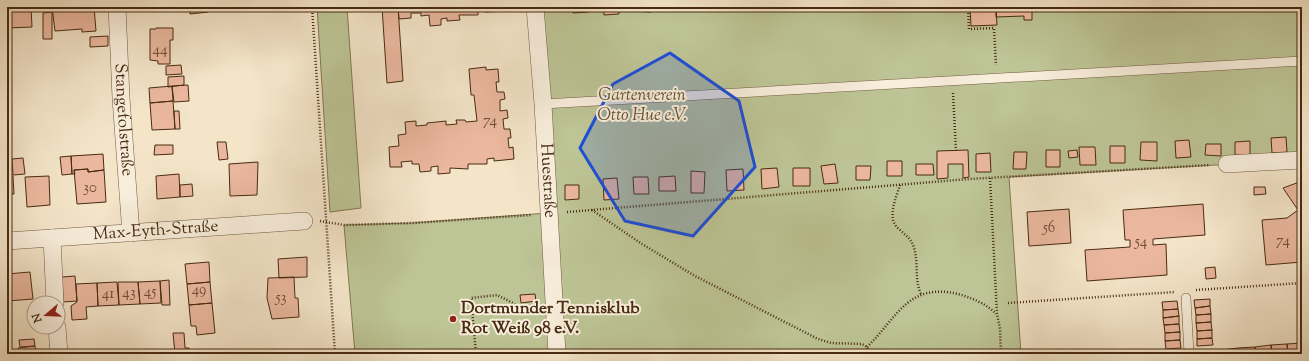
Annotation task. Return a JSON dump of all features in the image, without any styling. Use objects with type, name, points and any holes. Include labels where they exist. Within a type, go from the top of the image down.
[{"type":"street","name":"Stangefolstraße","points":[[117,7],[121,98],[131,233]]},
{"type":"street","name":"Huestraße","points":[[536,7],[557,354]]},
{"type":"street","points":[[1227,164],[1302,160]]},
{"type":"street","name":"Max-Eyth-Straße","points":[[7,241],[304,221]]},
{"type":"street","points":[[52,238],[55,295]]},
{"type":"street","points":[[58,335],[59,354]]},
{"type":"lane","points":[[543,104],[997,77],[1302,61]]},
{"type":"lane","points":[[1186,298],[1189,354]]},
{"type":"path","points":[[312,7],[335,354]]},
{"type":"path","points":[[968,7],[969,29],[994,28],[997,77]]},
{"type":"path","points":[[953,80],[956,151]]},
{"type":"path","points":[[326,221],[344,226],[412,223],[548,214],[990,178],[1227,164]]},
{"type":"path","points":[[990,178],[997,314],[1000,328],[1000,354]]},
{"type":"path","points":[[900,185],[892,218],[894,224],[910,239],[914,246],[916,280],[921,294]]},
{"type":"path","points":[[592,210],[663,258],[726,294],[818,339],[831,343],[862,344],[867,347],[869,354]]},
{"type":"path","points":[[1193,291],[1302,283]]},
{"type":"path","points":[[1008,303],[1178,292]]},
{"type":"path","points":[[867,347],[909,300],[921,294],[940,293],[962,296],[991,308],[997,314]]},
{"type":"path","points":[[476,354],[471,298],[497,295],[515,304]]},
{"type":"highlighted area","points":[[670,53],[739,101],[755,167],[693,236],[625,221],[580,148],[613,84]]},
{"type":"green space","points":[[317,7],[347,7],[361,208],[330,212]]},
{"type":"green space","name":"Gartenverein Otto Hue e.V.","points":[[535,7],[1302,7],[1302,160],[1009,177],[1021,354],[355,354],[344,225],[412,223],[548,213]]},
{"type":"building","points":[[7,7],[31,7],[32,27],[7,28]]},
{"type":"building","points":[[52,7],[94,7],[96,31],[82,32],[82,29],[55,31]]},
{"type":"building","points":[[190,7],[207,7],[208,12],[190,14]]},
{"type":"building","points":[[382,7],[398,7],[403,81],[387,83]]},
{"type":"building","points":[[398,7],[506,7],[506,11],[485,12],[484,10],[478,10],[478,15],[459,15],[460,20],[447,21],[447,18],[441,19],[441,25],[430,26],[429,15],[421,16],[421,13],[411,13],[411,18],[399,19]]},
{"type":"building","points":[[572,7],[589,7],[589,12],[573,13]]},
{"type":"building","points":[[603,7],[619,7],[619,14],[604,15]]},
{"type":"building","points":[[631,7],[651,7],[651,12],[631,11]]},
{"type":"building","points":[[796,7],[810,7],[810,10],[796,10]]},
{"type":"building","points":[[970,7],[996,7],[997,25],[971,26]]},
{"type":"building","points":[[996,7],[1032,7],[1032,20],[1024,20],[1024,16],[996,17]]},
{"type":"building","points":[[52,12],[52,39],[43,39],[43,13]]},
{"type":"building","points":[[173,28],[173,40],[170,40],[170,64],[158,64],[158,61],[150,60],[150,29]]},
{"type":"building","points":[[108,36],[108,46],[90,47],[90,37]]},
{"type":"building","points":[[181,65],[182,74],[166,75],[166,66]]},
{"type":"building","points":[[486,67],[486,70],[498,69],[499,82],[496,82],[497,92],[504,92],[505,99],[500,100],[500,111],[507,110],[508,118],[503,119],[504,129],[510,129],[511,138],[508,138],[509,148],[513,147],[514,159],[494,161],[494,158],[487,159],[487,164],[468,164],[468,169],[450,168],[450,173],[438,174],[438,166],[431,167],[431,171],[420,172],[419,164],[412,164],[412,161],[401,162],[402,167],[390,167],[389,147],[399,146],[398,135],[406,134],[405,122],[416,121],[416,126],[446,121],[446,125],[457,124],[456,120],[465,120],[466,122],[477,121],[474,95],[471,95],[469,69]]},
{"type":"building","points":[[184,76],[184,85],[168,87],[168,77]]},
{"type":"building","points":[[188,85],[189,101],[174,102],[172,86]]},
{"type":"building","points":[[172,86],[173,101],[150,103],[149,88]]},
{"type":"building","points":[[173,101],[175,129],[152,130],[150,103]]},
{"type":"building","points":[[174,111],[179,111],[180,129],[175,129]]},
{"type":"building","points":[[1286,137],[1287,152],[1272,153],[1271,138]]},
{"type":"building","points":[[1189,140],[1191,157],[1176,158],[1175,141]]},
{"type":"building","points":[[1250,141],[1250,155],[1235,155],[1235,142]]},
{"type":"building","points":[[217,142],[226,142],[228,159],[219,160]]},
{"type":"building","points":[[1141,142],[1157,142],[1157,161],[1140,160]]},
{"type":"building","points":[[1206,144],[1221,144],[1221,156],[1205,155]]},
{"type":"building","points":[[155,145],[173,145],[173,154],[154,155]]},
{"type":"building","points":[[1110,146],[1125,146],[1125,163],[1110,163]]},
{"type":"building","points":[[1079,147],[1095,147],[1096,165],[1080,165]]},
{"type":"building","points":[[968,150],[969,177],[963,178],[963,164],[948,164],[948,178],[937,179],[937,151]]},
{"type":"building","points":[[1046,150],[1060,150],[1060,167],[1046,167]]},
{"type":"building","points":[[1077,150],[1078,157],[1069,158],[1068,151]]},
{"type":"building","points":[[1014,152],[1027,152],[1026,169],[1013,169]]},
{"type":"building","points":[[990,153],[991,172],[976,172],[976,154]]},
{"type":"building","points":[[103,154],[104,170],[88,172],[88,169],[74,170],[75,174],[72,174],[71,156]]},
{"type":"building","points":[[71,156],[72,174],[62,175],[60,157]]},
{"type":"building","points":[[23,158],[25,174],[13,175],[12,159]]},
{"type":"building","points":[[887,161],[902,161],[902,176],[887,176]]},
{"type":"building","points":[[258,162],[257,195],[230,196],[229,164]]},
{"type":"building","points":[[835,164],[838,183],[824,184],[821,166]]},
{"type":"building","points":[[916,164],[933,164],[934,175],[916,175]]},
{"type":"building","points":[[856,166],[871,166],[870,180],[856,180]]},
{"type":"building","points":[[777,168],[779,187],[762,189],[761,169]]},
{"type":"building","points":[[793,168],[810,168],[810,186],[793,186]]},
{"type":"building","points":[[88,169],[88,172],[104,170],[106,202],[77,204],[74,170]]},
{"type":"building","points":[[743,169],[744,190],[727,191],[726,170]]},
{"type":"building","points":[[691,171],[705,172],[704,193],[691,193]]},
{"type":"building","points":[[179,174],[180,197],[157,199],[156,176]]},
{"type":"building","points":[[7,176],[13,176],[14,194],[7,194]]},
{"type":"building","points":[[49,176],[50,205],[27,207],[25,177]]},
{"type":"building","points":[[675,176],[676,191],[659,191],[659,177]]},
{"type":"building","points":[[633,177],[648,177],[649,194],[634,194]]},
{"type":"building","points":[[617,178],[619,199],[604,200],[603,179]]},
{"type":"building","points":[[1302,181],[1302,262],[1266,265],[1262,220],[1287,218],[1298,210],[1283,188]]},
{"type":"building","points":[[192,184],[193,196],[180,197],[180,185]]},
{"type":"building","points":[[565,185],[579,185],[579,199],[565,200]]},
{"type":"building","points":[[1254,187],[1265,187],[1266,194],[1254,195]]},
{"type":"building","points":[[1203,204],[1205,235],[1153,239],[1153,245],[1166,244],[1167,275],[1087,281],[1085,250],[1130,247],[1130,240],[1125,240],[1123,210]]},
{"type":"building","points":[[1069,209],[1071,243],[1029,246],[1027,212]]},
{"type":"building","points":[[307,257],[307,277],[279,278],[278,259]]},
{"type":"building","points":[[209,262],[210,282],[187,284],[185,264]]},
{"type":"building","points":[[1215,267],[1216,278],[1206,279],[1205,268]]},
{"type":"building","points":[[30,272],[33,295],[26,295],[26,300],[7,301],[7,274]]},
{"type":"building","points":[[75,276],[77,301],[66,302],[66,295],[63,295],[62,277]]},
{"type":"building","points":[[294,277],[295,298],[298,298],[299,317],[272,319],[267,298],[268,278]]},
{"type":"building","points":[[169,280],[170,305],[162,305],[160,281]]},
{"type":"building","points":[[160,281],[161,303],[140,304],[138,282]]},
{"type":"building","points":[[117,282],[119,305],[98,306],[97,283]]},
{"type":"building","points":[[118,282],[138,282],[140,304],[119,305]]},
{"type":"building","points":[[210,282],[212,303],[189,305],[187,284]]},
{"type":"building","points":[[97,283],[98,306],[86,307],[87,319],[72,320],[71,306],[77,302],[76,284]]},
{"type":"building","points":[[535,294],[536,301],[521,303],[520,295]]},
{"type":"building","points":[[1210,299],[1210,306],[1195,308],[1194,300]]},
{"type":"building","points":[[1177,301],[1178,309],[1163,310],[1162,302]]},
{"type":"building","points":[[212,303],[215,333],[197,335],[196,326],[191,326],[189,305]]},
{"type":"building","points":[[1210,306],[1211,314],[1196,315],[1195,308]]},
{"type":"building","points":[[1178,309],[1179,316],[1163,318],[1163,310]]},
{"type":"building","points":[[1211,314],[1211,322],[1196,323],[1196,315]]},
{"type":"building","points":[[1179,316],[1179,324],[1164,325],[1163,318]]},
{"type":"building","points":[[1211,322],[1212,330],[1197,331],[1196,323]]},
{"type":"building","points":[[1179,324],[1180,332],[1165,333],[1164,325]]},
{"type":"building","points":[[1212,330],[1212,338],[1197,339],[1197,331]]},
{"type":"building","points":[[1180,332],[1180,340],[1165,341],[1165,333]]},
{"type":"building","points":[[173,333],[184,333],[185,348],[189,348],[190,354],[175,354]]},
{"type":"building","points":[[1212,338],[1213,345],[1197,346],[1197,339]]},
{"type":"building","points":[[34,339],[35,346],[20,347],[19,340]]},
{"type":"building","points":[[1180,340],[1181,348],[1166,349],[1165,341]]},
{"type":"building","points":[[1302,343],[1302,354],[1288,354],[1287,344]]},
{"type":"building","points":[[1287,344],[1288,354],[1272,354],[1271,345]]},
{"type":"building","points":[[1271,345],[1272,354],[1255,354],[1255,347]]},
{"type":"building","points":[[35,346],[36,354],[18,354],[18,348]]},
{"type":"building","points":[[1255,347],[1255,354],[1239,354],[1238,348]]},
{"type":"building","points":[[1238,348],[1239,354],[1222,354],[1221,350]]},
{"type":"place","name":"Dortmunder Tennisklub Rot Weiß 98 e.V.","points":[[453,319]]}]
